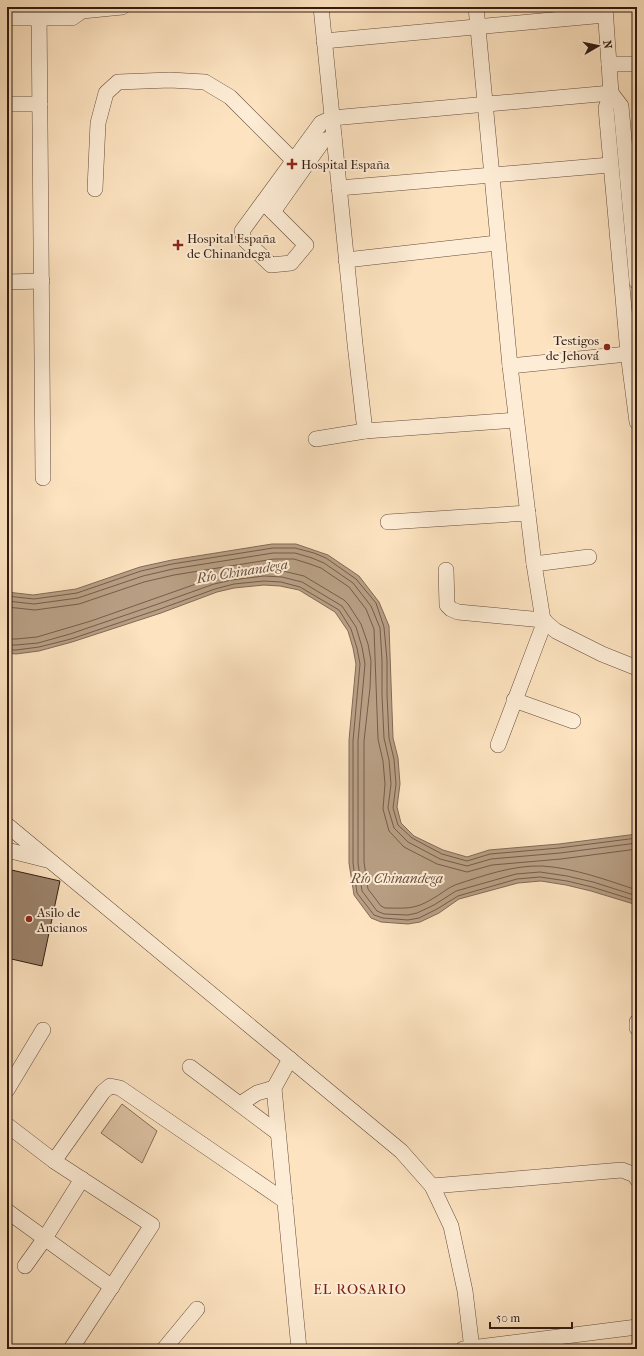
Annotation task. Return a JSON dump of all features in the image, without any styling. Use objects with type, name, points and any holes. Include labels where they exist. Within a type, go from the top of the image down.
[{"type":"street","points":[[7,18],[40,13],[72,18],[80,9],[122,7]]},
{"type":"street","points":[[321,7],[346,260],[365,431]]},
{"type":"street","points":[[476,7],[486,104],[490,175],[510,366],[534,564],[544,620],[498,745]]},
{"type":"street","points":[[324,41],[478,28],[605,11],[611,93],[606,108],[610,165],[615,224],[634,372],[637,422]]},
{"type":"street","points":[[40,13],[43,478]]},
{"type":"street","points":[[609,64],[637,64]]},
{"type":"street","points":[[96,189],[98,123],[106,93],[118,82],[170,80],[204,82],[230,97],[294,160]]},
{"type":"street","points":[[268,207],[294,160],[321,123],[332,118],[611,93]]},
{"type":"street","points":[[611,93],[621,106],[631,141],[637,282]]},
{"type":"street","points":[[7,104],[40,104]]},
{"type":"street","points":[[268,207],[306,245],[291,263],[271,265],[244,239],[242,231],[268,207],[323,141],[334,137]]},
{"type":"street","points":[[339,188],[610,165]]},
{"type":"street","points":[[615,224],[635,223]]},
{"type":"street","points":[[346,260],[497,244]]},
{"type":"street","points":[[7,282],[42,281]]},
{"type":"street","points":[[510,366],[632,353]]},
{"type":"street","points":[[316,439],[365,431],[516,420]]},
{"type":"street","points":[[388,522],[528,513]]},
{"type":"street","points":[[534,564],[589,557]]},
{"type":"street","points":[[446,570],[447,605],[451,609],[458,612],[544,620],[556,631],[602,654],[637,668]]},
{"type":"street","points":[[514,700],[572,721]]},
{"type":"street","points":[[7,825],[401,1151],[432,1186],[451,1226],[465,1290],[469,1349],[637,1327]]},
{"type":"street","points":[[7,850],[51,861]]},
{"type":"street","points":[[637,1022],[637,1028]]},
{"type":"street","points":[[7,1090],[43,1030]]},
{"type":"street","points":[[290,1059],[274,1088],[299,1349]]},
{"type":"street","points":[[190,1067],[278,1133]]},
{"type":"street","points":[[54,1160],[103,1092],[110,1086],[120,1088],[285,1201]]},
{"type":"street","points":[[240,1104],[257,1094],[274,1088]]},
{"type":"street","points":[[7,1125],[54,1160],[152,1225],[71,1349]]},
{"type":"street","points":[[432,1186],[622,1170],[635,1175],[637,1179]]},
{"type":"street","points":[[25,1266],[45,1238],[82,1179]]},
{"type":"street","points":[[7,1211],[112,1287]]},
{"type":"street","points":[[164,1349],[196,1309]]},
{"type":"shaded area","points":[[122,1104],[157,1131],[142,1163],[101,1133]]},
{"type":"water","name":"Río Chinandega","points":[[272,544],[296,544],[328,555],[359,576],[379,602],[389,626],[393,738],[398,758],[400,784],[397,807],[401,823],[414,836],[443,850],[467,857],[489,850],[559,844],[637,834],[637,905],[591,891],[541,881],[518,883],[459,899],[439,913],[420,922],[408,924],[381,922],[371,918],[354,895],[349,863],[349,740],[356,664],[353,648],[348,631],[335,612],[299,590],[280,586],[264,585],[234,588],[217,592],[161,613],[72,642],[39,651],[16,654],[7,653],[7,592],[33,595],[76,589],[140,567],[172,560]]},
{"type":"building","name":"Asilo de Ancianos","points":[[7,869],[60,881],[42,966],[7,958]]},
{"type":"place","name":"Hospital España","points":[[292,164]]},
{"type":"place","name":"Hospital España de Chinandega","points":[[178,245]]},
{"type":"place","name":"Testigos de Jehová","points":[[607,347]]},
{"type":"place","name":"Asilo de Ancianos","points":[[29,919]]},
{"type":"district","name":"EL ROSARIO","points":[[360,1289]]}]
